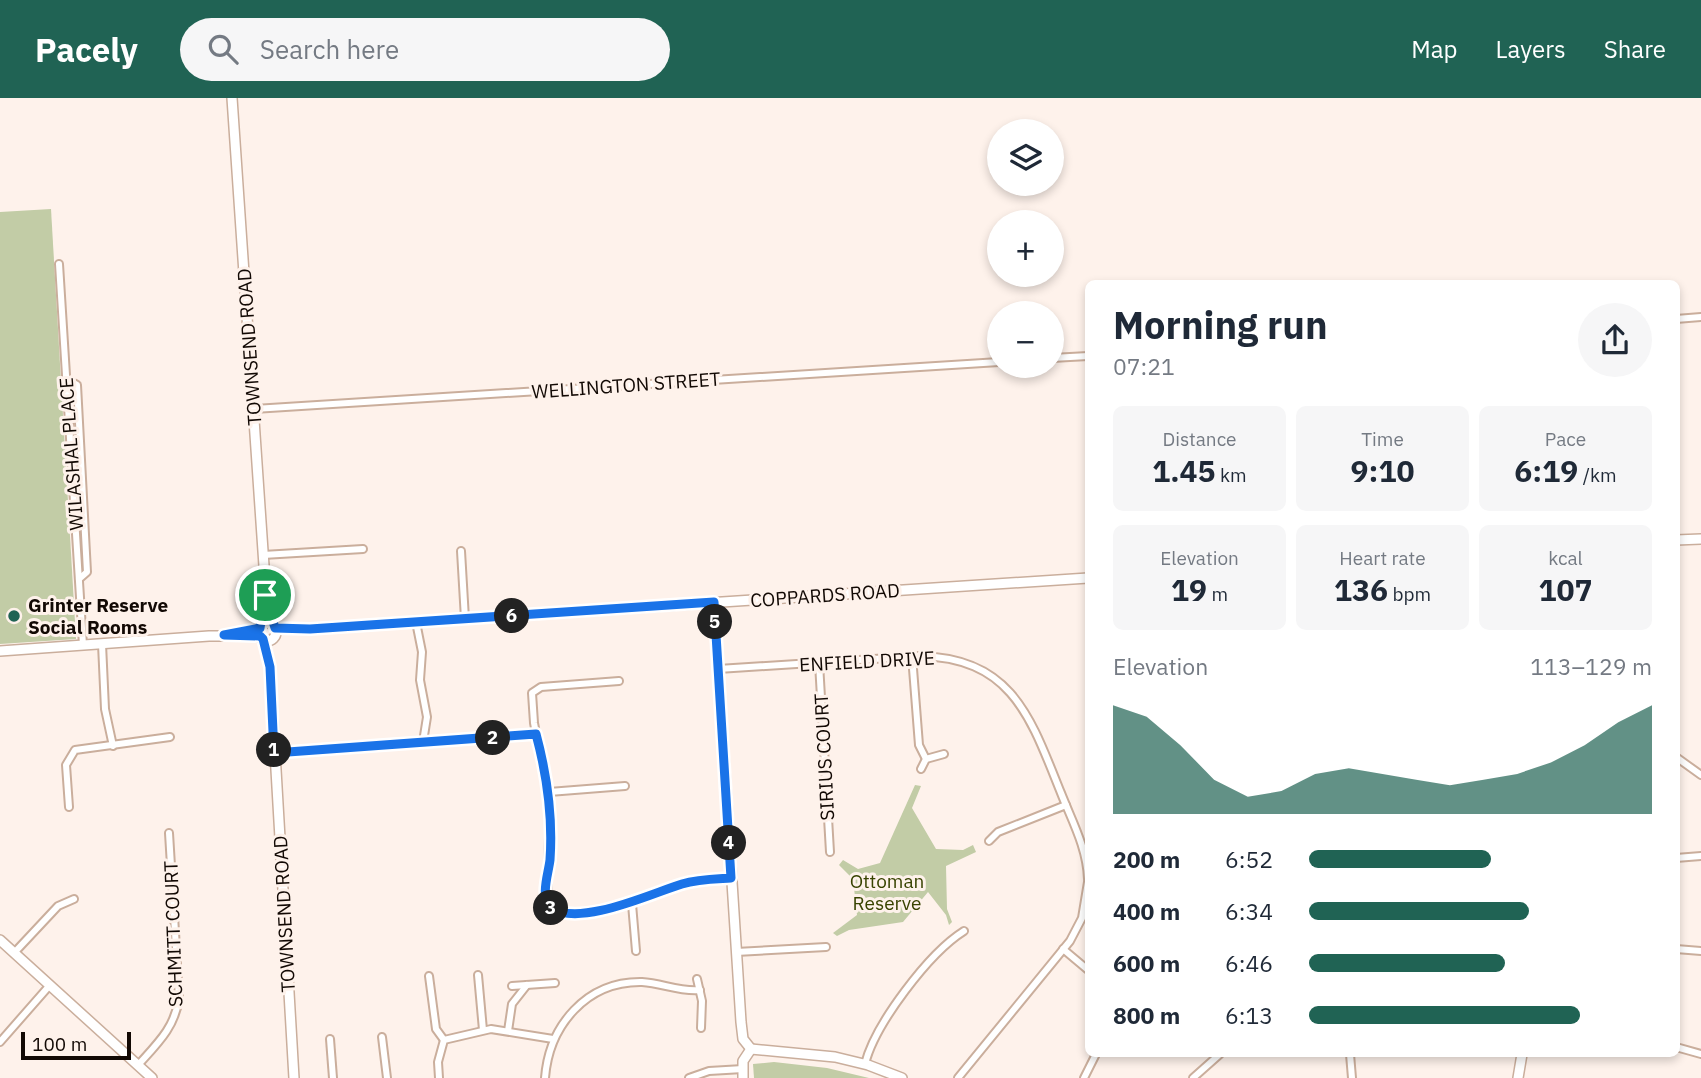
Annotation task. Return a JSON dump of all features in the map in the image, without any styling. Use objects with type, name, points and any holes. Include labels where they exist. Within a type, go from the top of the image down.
[{"type":"street","name":"TOWNSEND ROAD","points":[[232,98],[294,1078]]},
{"type":"street","name":"WILASHAL PLACE","points":[[59,264],[83,645]]},
{"type":"street","points":[[1680,319],[1701,317]]},
{"type":"street","points":[[1064,357],[1085,356]]},
{"type":"street","name":"WELLINGTON STREET","points":[[253,409],[987,363]]},
{"type":"street","points":[[1680,540],[1701,539]]},
{"type":"street","points":[[263,555],[363,550]]},
{"type":"street","points":[[461,551],[465,619]]},
{"type":"street","name":"COPPARDS ROAD","points":[[0,651],[1085,578]]},
{"type":"street","points":[[714,602],[736,952],[745,1044],[751,1049],[800,1052],[864,1064],[902,1078]]},
{"type":"street","points":[[416,622],[422,652],[420,680],[427,717],[423,742]]},
{"type":"street","points":[[102,644],[105,709],[113,746]]},
{"type":"street","points":[[912,656],[919,745],[926,758]]},
{"type":"street","name":"ENFIELD DRIVE","points":[[718,669],[912,656],[949,658],[965,663],[1002,683],[1029,715],[1081,842],[1085,864]]},
{"type":"street","name":"SIRIUS COURT","points":[[819,663],[830,852]]},
{"type":"street","points":[[619,681],[536,689],[531,698],[548,792],[550,842],[547,903],[556,911],[572,912],[632,904],[685,883],[731,878]]},
{"type":"street","points":[[274,753],[536,734]]},
{"type":"street","points":[[69,807],[66,765],[70,753],[81,748],[170,737]]},
{"type":"street","points":[[926,758],[944,754]]},
{"type":"street","points":[[921,769],[926,758]]},
{"type":"street","points":[[1680,760],[1701,775]]},
{"type":"street","points":[[548,792],[625,786]]},
{"type":"street","points":[[989,841],[998,832],[1066,805]]},
{"type":"street","name":"SCHMITT COURT","points":[[139,1064],[165,1035],[176,1017],[169,833]]},
{"type":"street","points":[[1081,842],[1085,840]]},
{"type":"street","points":[[1680,858],[1701,856]]},
{"type":"street","points":[[14,953],[58,906],[74,899]]},
{"type":"street","name":"ENFIELD DRIVE","points":[[958,1078],[1063,949],[1082,918],[1085,900]]},
{"type":"street","points":[[632,904],[636,951]]},
{"type":"street","points":[[864,1064],[880,1024],[943,946],[964,931]]},
{"type":"street","points":[[0,940],[152,1078]]},
{"type":"street","points":[[736,952],[825,947]]},
{"type":"street","points":[[1063,949],[1085,967]]},
{"type":"street","points":[[1680,950],[1701,951]]},
{"type":"street","points":[[478,975],[483,1030]]},
{"type":"street","points":[[429,976],[436,1029],[444,1040]]},
{"type":"street","points":[[697,979],[701,1028]]},
{"type":"street","points":[[545,1078],[553,1039],[571,1012],[606,989],[641,982],[682,991],[700,990]]},
{"type":"street","points":[[512,986],[555,983]]},
{"type":"street","points":[[0,1042],[50,985]]},
{"type":"street","points":[[508,1031],[512,1004],[527,985]]},
{"type":"street","points":[[444,1040],[483,1030],[508,1031],[553,1039]]},
{"type":"street","points":[[382,1037],[387,1078]]},
{"type":"street","points":[[330,1039],[332,1078]]},
{"type":"street","points":[[439,1078],[438,1062],[444,1040]]},
{"type":"street","points":[[1680,1047],[1701,1054]]},
{"type":"street","points":[[689,1078],[709,1071],[743,1074],[743,1061],[751,1049]]},
{"type":"street","points":[[1083,1078],[1094,1057]]},
{"type":"street","points":[[1193,1078],[1217,1057]]},
{"type":"street","points":[[1350,1057],[1352,1078]]},
{"type":"street","points":[[1518,1078],[1522,1057]]},
{"type":"green space","points":[[51,209],[76,639],[0,644],[0,212]]},
{"type":"green space","name":"Ottoman Reserve","points":[[915,785],[921,786],[912,808],[936,849],[963,850],[973,845],[976,852],[946,866],[947,909],[952,922],[949,925],[946,915],[928,892],[903,922],[849,930],[837,936],[833,933],[857,915],[853,879],[839,865],[843,860],[858,869],[880,863]]},
{"type":"green space","points":[[774,1062],[827,1068],[869,1078],[754,1078],[753,1064]]},
{"type":"place","name":"Grinter Reserve Social Rooms","points":[[14,616]]},
{"type":"route","points":[[265,595],[275,628],[310,629],[714,602],[731,878],[685,883],[637,902],[616,907],[572,912],[551,908],[545,899],[551,827],[548,792],[536,734],[274,753],[270,667],[263,639],[260,636],[224,635],[260,628],[265,595]]}]
